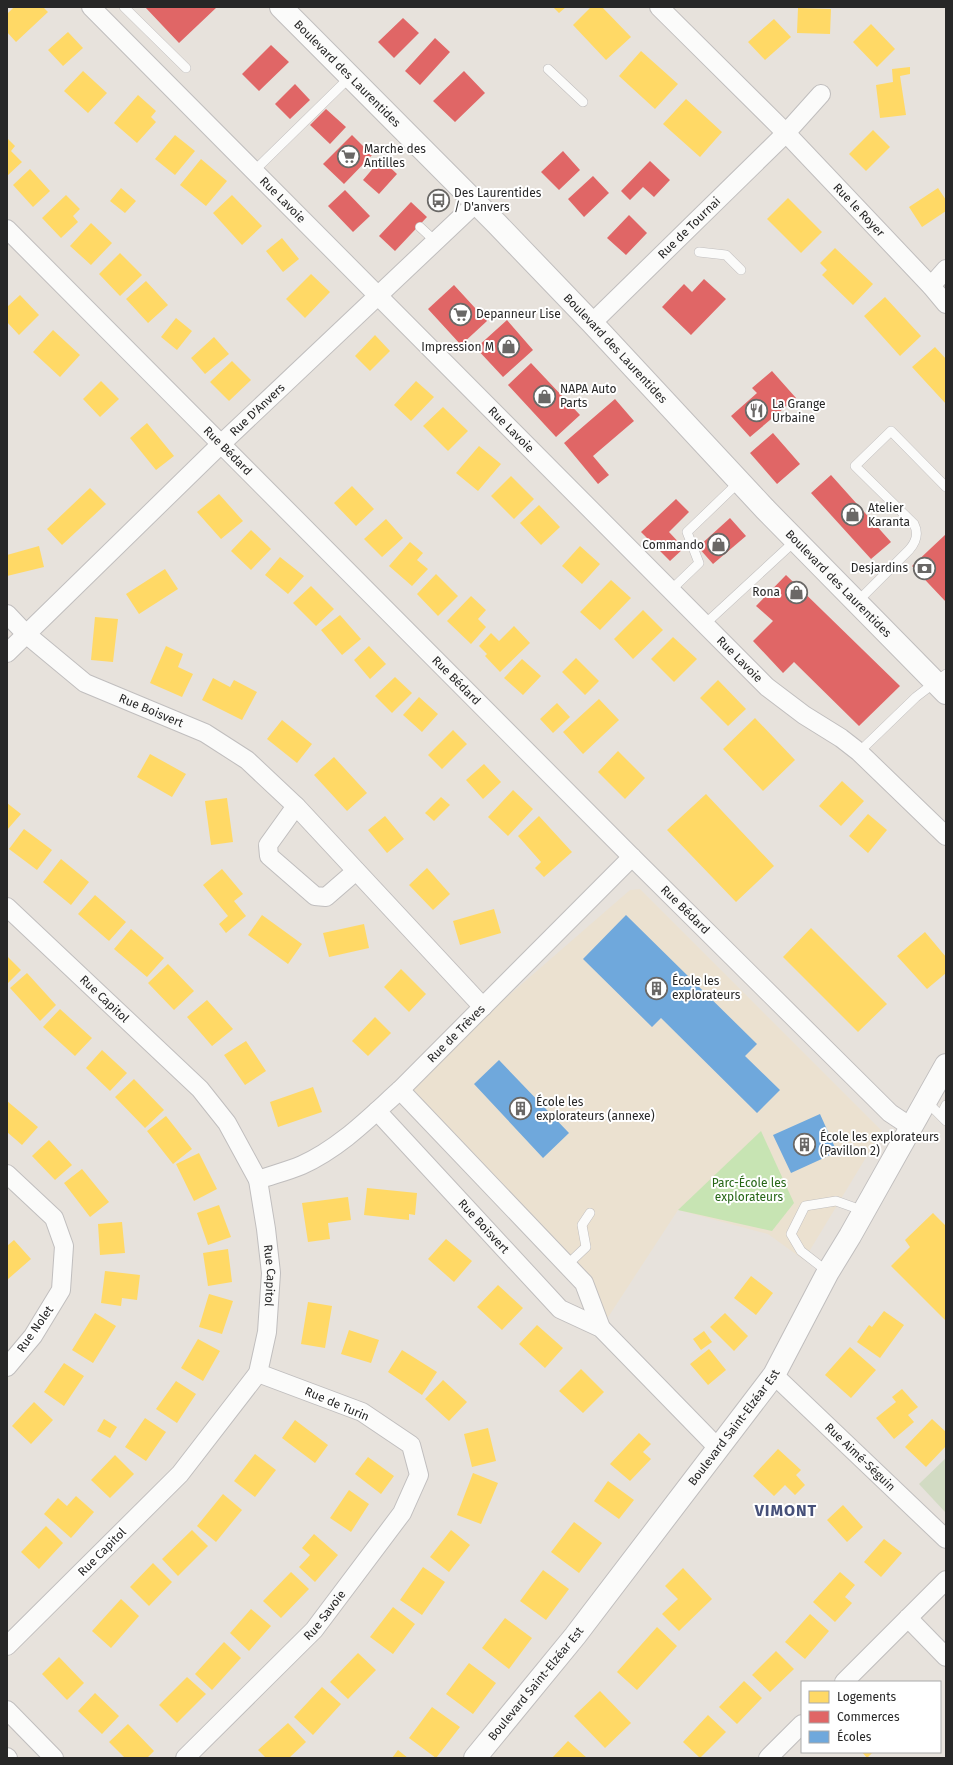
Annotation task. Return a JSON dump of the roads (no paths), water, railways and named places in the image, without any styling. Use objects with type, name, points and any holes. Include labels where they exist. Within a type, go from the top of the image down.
[{"type":"main road","name":"Boulevard des Laurentides","points":[[280,7],[476,203],[592,323],[796,540],[857,602],[942,683]]},
{"type":"main road","name":"Boulevard Saint-Elzéar Est","points":[[475,1758],[575,1636],[774,1375],[828,1272],[911,1127],[940,1110],[946,1065]]},
{"type":"street","name":"Rue Lavoie","points":[[91,7],[780,698],[841,738],[859,752],[946,836]]},
{"type":"street","name":"Rue le Royer","points":[[658,7],[786,133],[931,286],[946,304]]},
{"type":"street","points":[[786,133],[820,94]]},
{"type":"street","name":"Rue de Tournai","points":[[592,323],[786,133]]},
{"type":"street","name":"Rue D'Anvers","points":[[7,653],[221,444],[476,203]]},
{"type":"street","name":"Rue Bédard","points":[[7,229],[632,857],[890,1112],[911,1127]]},
{"type":"street","points":[[931,286],[946,269]]},
{"type":"street","name":"Rue Boisvert","points":[[7,614],[26,634],[85,683],[205,733],[247,760],[296,806],[483,1007]]},
{"type":"street","points":[[296,806],[268,845],[269,856],[315,896],[326,897],[356,870]]},
{"type":"street","name":"Rue de Trèves","points":[[258,1180],[301,1165],[333,1148],[377,1111],[400,1090],[632,857]]},
{"type":"street","name":"Rue Capitol","points":[[7,907],[200,1090],[227,1123],[258,1180],[271,1273],[267,1332],[258,1372],[180,1474],[7,1646]]},
{"type":"street","name":"Rue Boisvert","points":[[400,1090],[584,1283],[601,1328]]},
{"type":"street","name":"Rue Boisvert","points":[[377,1111],[560,1309],[601,1328],[718,1448]]},
{"type":"street","name":"Rue Nolet","points":[[7,1174],[54,1218],[64,1246],[61,1290],[33,1336],[7,1367]]},
{"type":"street","name":"Rue de Turin","points":[[258,1372],[362,1412],[411,1444]]},
{"type":"street","name":"Rue Aimé-Séguin","points":[[774,1375],[946,1539]]},
{"type":"street","name":"Rue Savoie","points":[[185,1758],[314,1630],[402,1513],[419,1475],[411,1444]]},
{"type":"street","points":[[845,1681],[946,1580]]},
{"type":"street","points":[[908,1618],[946,1657]]},
{"type":"street","points":[[7,1710],[54,1758]]},
{"type":"street","points":[[768,1758],[801,1725]]},
{"type":"lane","points":[[124,7],[186,68]]},
{"type":"lane","points":[[548,68],[583,102]]},
{"type":"lane","points":[[255,170],[350,77]]},
{"type":"lane","points":[[420,227],[435,241]]},
{"type":"lane","points":[[700,252],[726,255],[741,270]]},
{"type":"lane","points":[[857,602],[909,550],[916,540],[917,532],[914,524],[855,466],[891,431],[946,487]]},
{"type":"lane","points":[[671,590],[699,563],[687,532],[740,481]]},
{"type":"lane","points":[[705,624],[796,540]]},
{"type":"lane","points":[[859,752],[916,698],[942,683]]},
{"type":"lane","points":[[828,1272],[801,1251],[791,1234],[805,1206],[836,1201],[864,1211]]},
{"type":"lane","points":[[567,1265],[586,1247],[582,1225],[590,1213]]},
{"type":"place","name":"Marche des Antilles","points":[[348,156]]},
{"type":"place","name":"Des Laurentides / D'anvers","points":[[438,200]]},
{"type":"place","name":"Depanneur Lise","points":[[460,314]]},
{"type":"place","name":"Impression M","points":[[509,347]]},
{"type":"place","name":"NAPA Auto Parts","points":[[544,396]]},
{"type":"place","name":"La Grange Urbaine","points":[[756,411]]},
{"type":"place","name":"Atelier Karanta","points":[[852,515]]},
{"type":"place","name":"Commando","points":[[719,545]]},
{"type":"place","name":"Desjardins","points":[[924,568]]},
{"type":"place","name":"Rona","points":[[796,592]]},
{"type":"place","name":"École les explorateurs","points":[[656,988]]},
{"type":"place","name":"École les explorateurs (annexe)","points":[[521,1109]]},
{"type":"place","name":"École les explorateurs (Pavillon 2)","points":[[805,1144]]},
{"type":"district","name":"VIMONT","points":[[786,1510]]},
{"type":"park label","name":"Parc-École les explorateurs","points":[[749,1190]]}]
